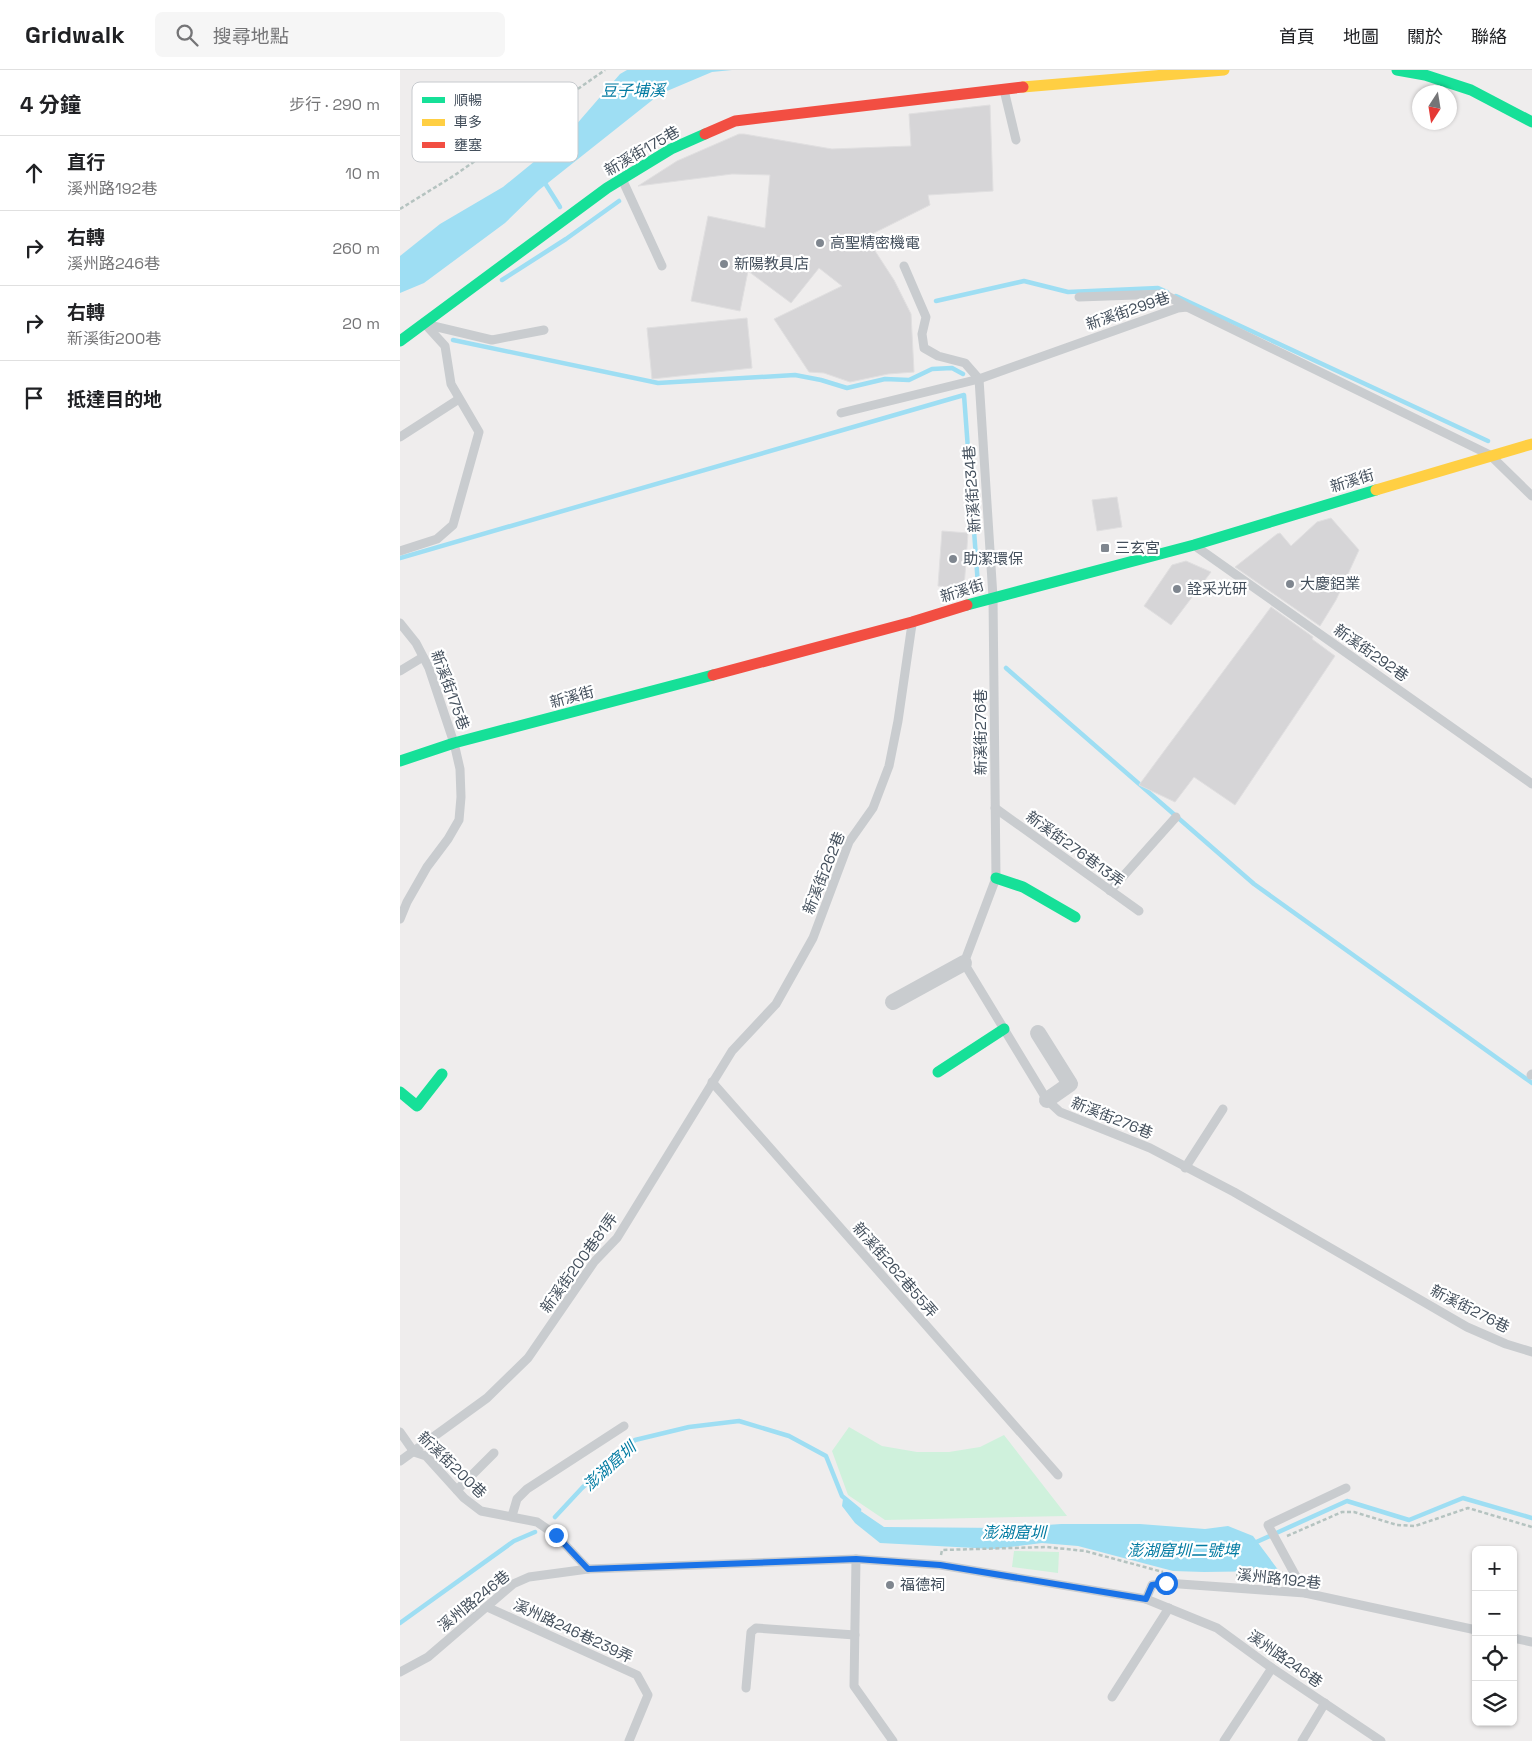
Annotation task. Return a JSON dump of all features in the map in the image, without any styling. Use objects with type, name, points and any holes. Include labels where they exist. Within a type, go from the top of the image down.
[{"type":"street","name":"新溪街175巷","points":[[400,341],[607,188],[670,149],[735,121],[1004,90],[1224,70]]},
{"type":"street","points":[[1397,70],[1424,75],[1470,90],[1532,122]]},
{"type":"street","name":"新溪街","points":[[400,761],[454,743],[912,622],[993,597],[1194,545],[1532,444]]},
{"type":"street","points":[[996,878],[1022,887],[1075,917]]},
{"type":"street","points":[[893,1002],[964,963]]},
{"type":"street","points":[[938,1072],[1004,1029]]},
{"type":"street","points":[[1038,1033],[1070,1084],[1047,1100]]},
{"type":"street","points":[[400,1092],[417,1106],[442,1074]]},
{"type":"lane","points":[[1004,90],[1016,140]]},
{"type":"lane","points":[[622,179],[662,266]]},
{"type":"lane","points":[[904,266],[926,317],[922,334],[924,348],[938,356],[965,363],[979,379]]},
{"type":"lane","points":[[1079,297],[1164,294],[1187,307]]},
{"type":"lane","name":"新溪街299巷","points":[[841,413],[979,379],[1178,308],[1187,307],[1490,455],[1532,496]]},
{"type":"lane","points":[[424,324],[492,340],[544,330]]},
{"type":"lane","points":[[400,550],[438,540],[453,525],[479,432],[451,384],[445,346],[424,324]]},
{"type":"lane","name":"新溪街234巷","points":[[979,379],[993,597]]},
{"type":"lane","points":[[400,437],[459,399]]},
{"type":"lane","name":"新溪街292巷","points":[[1194,545],[1532,784]]},
{"type":"lane","name":"新溪街276巷","points":[[993,597],[996,878],[964,963],[1047,1100],[1060,1112],[1150,1148],[1234,1192],[1467,1326],[1506,1344],[1532,1352]]},
{"type":"lane","name":"新溪街262巷","points":[[712,1082],[732,1051],[776,1004],[813,938],[849,842],[873,808],[889,766],[898,721],[912,622]]},
{"type":"lane","name":"新溪街175巷","points":[[400,624],[416,643],[423,656],[454,743]]},
{"type":"lane","points":[[400,671],[423,656]]},
{"type":"lane","points":[[400,920],[407,902],[427,867],[448,840],[458,820],[462,796],[460,769],[454,743]]},
{"type":"lane","name":"新溪街276巷13弄","points":[[995,808],[1138,911]]},
{"type":"lane","points":[[1110,891],[1176,817]]},
{"type":"lane","name":"新溪街200巷81弄","points":[[400,1461],[487,1398],[528,1358],[594,1262],[617,1238],[712,1082]]},
{"type":"lane","name":"新溪街262巷55弄","points":[[712,1082],[1058,1475]]},
{"type":"lane","points":[[1185,1168],[1223,1109]]},
{"type":"lane","points":[[512,1516],[517,1499],[527,1488],[624,1426]]},
{"type":"lane","name":"新溪街200巷","points":[[400,1432],[414,1452],[426,1456],[457,1490],[481,1512],[512,1516],[537,1522],[556,1535],[588,1569]]},
{"type":"lane","points":[[457,1490],[494,1453]]},
{"type":"lane","points":[[1305,1593],[1268,1525],[1346,1488]]},
{"type":"lane","points":[[856,1559],[854,1686],[893,1741]]},
{"type":"lane","name":"溪州路246巷","points":[[400,1672],[428,1657],[513,1584],[529,1577],[588,1569],[856,1559],[940,1565],[1146,1599],[1217,1628],[1272,1668],[1381,1741]]},
{"type":"lane","name":"溪州路192巷","points":[[1146,1599],[1152,1585],[1166,1583],[1305,1593],[1472,1629]]},
{"type":"lane","name":"溪州路246巷239弄","points":[[487,1607],[637,1675],[648,1695],[629,1741]]},
{"type":"lane","points":[[1112,1697],[1169,1608]]},
{"type":"lane","points":[[746,1688],[751,1632],[756,1628],[767,1627],[855,1635]]},
{"type":"lane","points":[[1517,1639],[1532,1642]]},
{"type":"lane","points":[[1224,1741],[1272,1668]]},
{"type":"lane","points":[[1302,1741],[1325,1703]]},
{"type":"path","points":[[578,89],[605,70]]},
{"type":"path","points":[[400,209],[474,162]]},
{"type":"path","points":[[1277,1540],[1342,1512],[1354,1512],[1398,1525],[1415,1526],[1468,1508],[1532,1527]]},
{"type":"path","points":[[940,1565],[942,1550],[1047,1547],[1085,1551],[1164,1572]]},
{"type":"path","points":[[1235,1575],[1284,1573],[1281,1566]]},
{"type":"green space","points":[[849,1427],[882,1446],[917,1452],[949,1452],[980,1447],[1004,1435],[1067,1516],[885,1520],[848,1495],[832,1451]]},
{"type":"green space","points":[[1014,1551],[1059,1552],[1058,1573],[1012,1567]]},
{"type":"water","name":"豆子埔溪","points":[[627,70],[732,70],[712,72],[660,94],[578,159],[578,122],[620,74]]},
{"type":"water","name":"豆子埔溪","points":[[534,162],[574,162],[539,190],[505,223],[424,283],[400,293],[400,256],[440,224],[503,187]]},
{"type":"water","name":"澎湖窟圳二號埤","points":[[843,1499],[884,1527],[1004,1528],[1061,1524],[1140,1524],[1205,1529],[1228,1526],[1253,1536],[1279,1571],[1173,1571],[1078,1546],[1042,1543],[994,1549],[880,1543],[855,1523],[842,1506]]},
{"type":"building","name":"高聖精密機電","points":[[990,105],[993,191],[928,195],[930,205],[866,237],[894,280],[911,314],[914,372],[888,374],[850,382],[824,373],[809,372],[774,319],[842,286],[819,268],[791,303],[748,271],[740,311],[691,301],[708,216],[765,228],[770,175],[732,174],[638,186],[677,161],[739,134],[832,149],[911,146],[909,114]]},
{"type":"building","points":[[747,318],[752,368],[652,379],[647,328]]},
{"type":"building","points":[[1117,497],[1122,527],[1097,531],[1092,500]]},
{"type":"building","points":[[1331,518],[1359,550],[1336,600],[1320,626],[1235,567],[1277,534],[1280,533],[1291,546],[1317,522]]},
{"type":"building","name":"助潔環保","points":[[942,531],[968,533],[964,588],[938,586]]},
{"type":"building","name":"詮采光研","points":[[1186,561],[1211,572],[1171,625],[1144,606],[1172,565]]},
{"type":"building","points":[[1271,607],[1313,637],[1312,639],[1335,656],[1235,805],[1194,777],[1175,802],[1139,785]]},
{"type":"waterway","points":[[543,180],[560,207]]},
{"type":"waterway","points":[[502,280],[566,239],[619,201]]},
{"type":"waterway","points":[[936,301],[1024,281],[1068,292],[1158,288],[1167,292]]},
{"type":"waterway","points":[[1176,296],[1488,441]]},
{"type":"waterway","points":[[453,340],[658,383],[795,375],[847,388],[885,379],[909,380],[932,369],[952,368],[963,374]]},
{"type":"waterway","points":[[400,558],[964,395],[978,585]]},
{"type":"waterway","points":[[1006,668],[1254,884],[1532,1083]]},
{"type":"waterway","name":"澎湖窟圳","points":[[555,1517],[582,1488],[635,1440],[689,1427],[739,1421],[789,1436],[826,1456],[842,1496],[859,1510]]},
{"type":"waterway","name":"澎湖窟圳","points":[[1252,1544],[1347,1501],[1409,1520],[1463,1498],[1532,1518]]},
{"type":"waterway","name":"澎湖窟圳","points":[[400,1623],[514,1541],[535,1532]]},
{"type":"traffic: fast","points":[[1397,70],[1425,75],[1471,90],[1532,122]]},
{"type":"traffic: fast","points":[[400,341],[607,188],[671,149],[705,134]]},
{"type":"traffic: fast","points":[[967,605],[1194,545],[1376,490]]},
{"type":"traffic: fast","points":[[400,761],[454,743],[713,675]]},
{"type":"traffic: fast","points":[[996,878],[1023,887],[1075,917]]},
{"type":"traffic: fast","points":[[938,1072],[1004,1029]]},
{"type":"traffic: fast","points":[[400,1092],[417,1106],[442,1074]]},
{"type":"traffic: slow","points":[[1023,87],[1224,70]]},
{"type":"traffic: slow","points":[[1376,490],[1532,444]]},
{"type":"traffic: jam","points":[[705,134],[735,121],[1023,87]]},
{"type":"traffic: jam","points":[[713,675],[912,622],[967,605]]},
{"type":"place","name":"高聖精密機電","points":[[820,243]]},
{"type":"place","name":"新陽教具店","points":[[724,264]]},
{"type":"place","name":"三玄宮","points":[[1105,548]]},
{"type":"place","name":"助潔環保","points":[[953,559]]},
{"type":"place","name":"大慶鋁業","points":[[1290,584]]},
{"type":"place","name":"詮采光研","points":[[1177,589]]},
{"type":"place","name":"福德祠","points":[[890,1585]]},
{"type":"route","points":[[556,1535],[588,1569],[856,1559],[940,1565],[1146,1599],[1152,1585],[1166,1583]]}]
